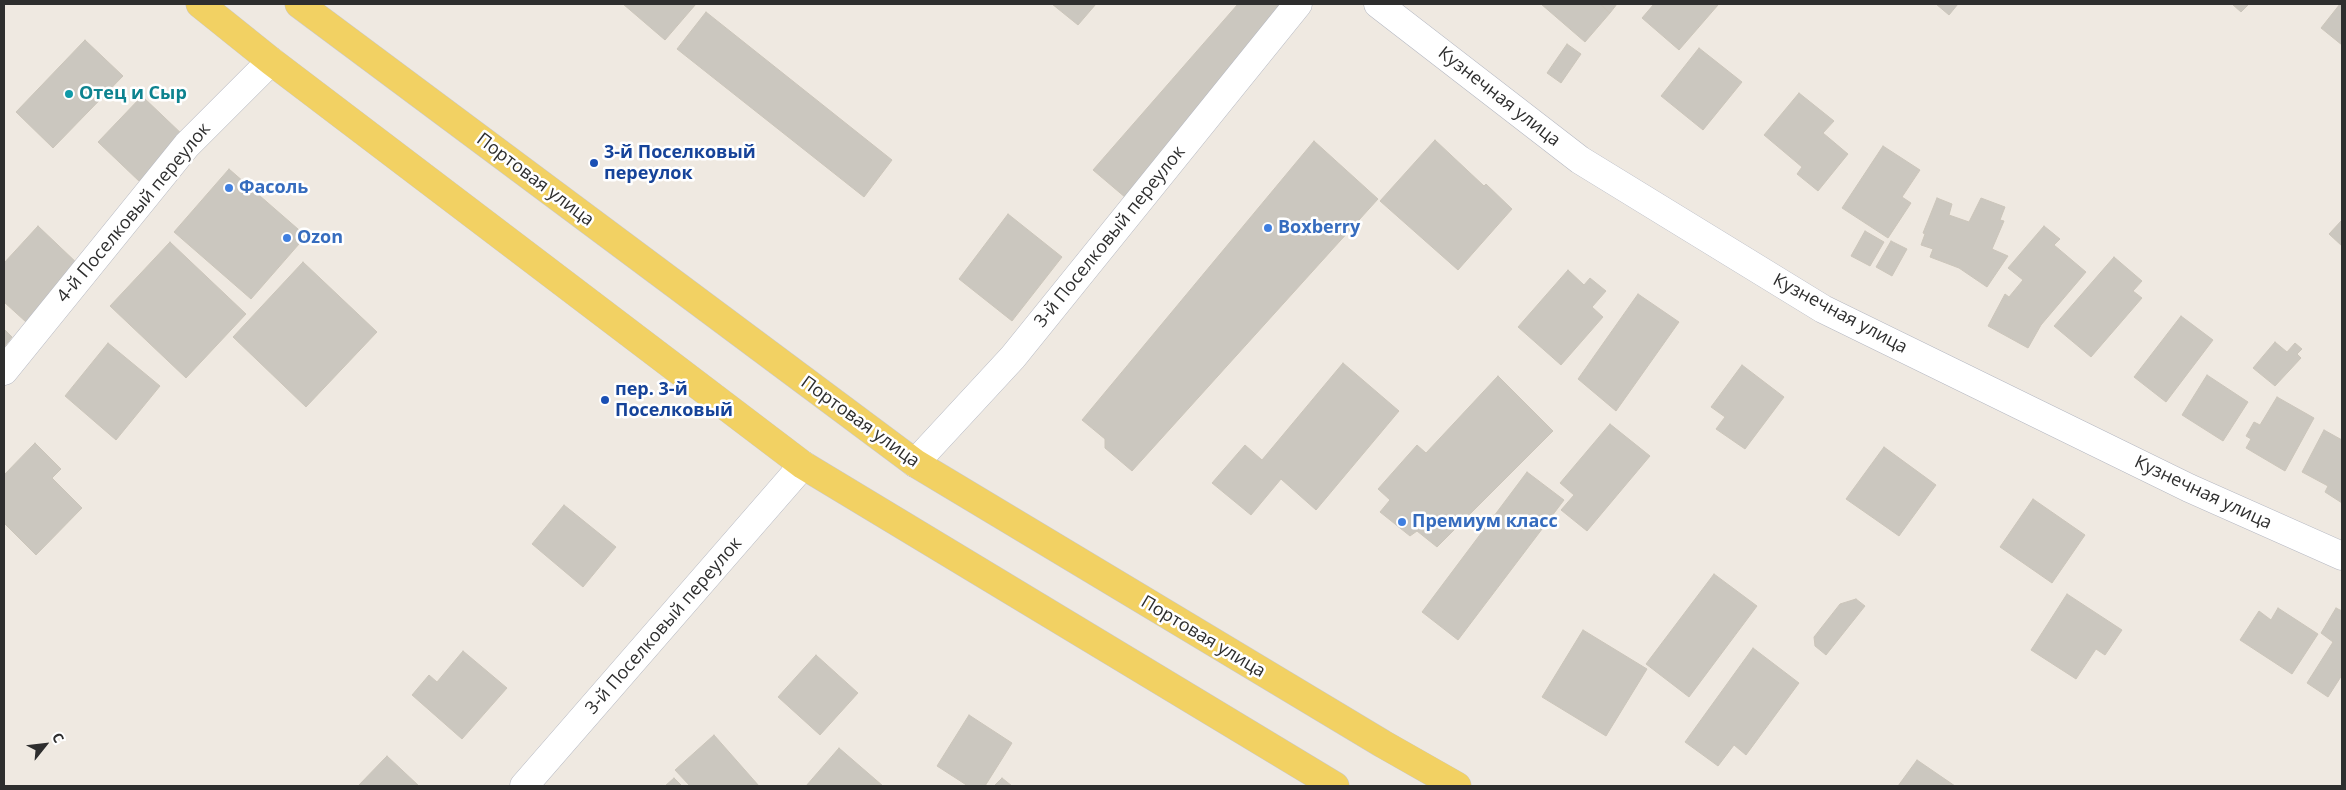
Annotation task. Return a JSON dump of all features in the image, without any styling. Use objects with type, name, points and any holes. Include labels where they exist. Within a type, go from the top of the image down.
[{"type":"main road","points":[[200,4],[271,61],[803,465],[1335,786]]},
{"type":"main road","name":"Портовая улица","points":[[298,4],[915,463],[1383,744],[1457,786]]},
{"type":"street","name":"3-й Поселковый переулок","points":[[915,463],[1013,357],[1298,4]]},
{"type":"street","name":"Кузнечная улица","points":[[1378,4],[1580,160],[1823,309],[2189,488],[2342,556]]},
{"type":"street","name":"4-й Поселковый переулок","points":[[4,371],[187,145],[271,61]]},
{"type":"street","name":"3-й Поселковый переулок","points":[[524,786],[803,465]]},
{"type":"building","points":[[623,4],[696,4],[665,40]]},
{"type":"building","points":[[1052,4],[1096,4],[1078,25]]},
{"type":"building","points":[[1238,4],[1295,4],[1126,198],[1093,170]]},
{"type":"building","points":[[1541,4],[1600,4],[1610,13],[1585,42]]},
{"type":"building","points":[[1600,4],[1617,4],[1610,13]]},
{"type":"building","points":[[1654,4],[1718,5],[1679,50],[1642,18]]},
{"type":"building","points":[[1936,4],[1958,4],[1949,15]]},
{"type":"building","points":[[2232,4],[2249,4],[2241,12]]},
{"type":"building","points":[[2340,4],[2342,4],[2342,45],[2321,28]]},
{"type":"building","points":[[706,12],[892,160],[864,197],[677,49]]},
{"type":"building","name":"Отец и Сыр","points":[[85,40],[123,76],[53,148],[16,112]]},
{"type":"building","points":[[1567,44],[1581,54],[1561,83],[1547,73]]},
{"type":"building","points":[[1699,48],[1742,82],[1703,130],[1661,96]]},
{"type":"building","points":[[1799,93],[1834,121],[1823,133],[1848,154],[1818,191],[1797,174],[1802,167],[1764,135]]},
{"type":"building","points":[[142,96],[185,137],[141,183],[98,142]]},
{"type":"building","points":[[1435,140],[1484,186],[1486,184],[1512,209],[1458,270],[1380,201]]},
{"type":"building","points":[[1314,141],[1378,199],[1132,471],[1105,448],[1105,439],[1082,420]]},
{"type":"building","points":[[1883,146],[1920,170],[1902,197],[1911,203],[1888,238],[1842,208]]},
{"type":"building","points":[[229,169],[306,236],[251,299],[174,232]]},
{"type":"building","points":[[1937,198],[1952,204],[1949,215],[1969,222],[1981,198],[2005,207],[2000,220],[2004,221],[1992,249],[2008,256],[1987,287],[1959,268],[1930,257],[1933,249],[1921,245],[1925,234],[1923,233]]},
{"type":"building","points":[[1008,214],[1062,257],[1012,321],[959,279]]},
{"type":"building","points":[[2342,220],[2342,246],[2329,234]]},
{"type":"building","points":[[38,226],[79,265],[26,322],[4,302],[4,263]]},
{"type":"building","points":[[2044,226],[2060,239],[2054,245],[2086,272],[2041,325],[2028,348],[1988,326],[2005,294],[2009,297],[2023,280],[2008,268]]},
{"type":"building","points":[[1865,231],[1884,242],[1870,266],[1851,256]]},
{"type":"building","points":[[1891,241],[1907,249],[1892,276],[1876,267]]},
{"type":"building","points":[[170,242],[246,314],[186,378],[110,306]]},
{"type":"building","points":[[2114,257],[2142,281],[2133,291],[2142,298],[2091,357],[2054,326]]},
{"type":"building","points":[[303,262],[377,332],[306,407],[233,337]]},
{"type":"building","points":[[1568,270],[1584,285],[1590,278],[1606,291],[1592,307],[1603,317],[1561,365],[1518,327]]},
{"type":"building","points":[[1638,294],[1679,322],[1616,411],[1578,379]]},
{"type":"building","points":[[2181,316],[2213,340],[2166,402],[2134,377]]},
{"type":"building","points":[[4,329],[12,337],[4,347]]},
{"type":"building","points":[[2275,342],[2287,352],[2295,343],[2302,349],[2297,354],[2301,358],[2275,386],[2253,368]]},
{"type":"building","points":[[108,343],[160,386],[116,440],[65,396]]},
{"type":"building","points":[[1343,363],[1399,411],[1316,510],[1281,479],[1251,515],[1212,483],[1245,445],[1262,460]]},
{"type":"building","points":[[1742,365],[1784,397],[1745,449],[1716,429],[1725,417],[1711,407]]},
{"type":"building","points":[[2207,375],[2248,402],[2223,441],[2182,415]]},
{"type":"building","points":[[1498,376],[1553,431],[1437,547],[1417,531],[1410,536],[1380,512],[1390,500],[1378,489],[1417,445],[1426,453]]},
{"type":"building","points":[[2277,397],[2314,418],[2285,471],[2246,448],[2251,439],[2246,436],[2254,422],[2260,425]]},
{"type":"building","points":[[1610,424],[1650,456],[1587,531],[1561,510],[1574,495],[1560,483]]},
{"type":"building","points":[[2324,430],[2342,440],[2342,503],[2325,492],[2328,486],[2302,472]]},
{"type":"building","points":[[35,443],[61,469],[52,478],[82,508],[36,555],[4,523],[4,475]]},
{"type":"building","points":[[1884,447],[1936,485],[1899,536],[1846,499]]},
{"type":"building","points":[[1527,472],[1564,500],[1458,640],[1422,612]]},
{"type":"building","points":[[2033,499],[2085,535],[2052,583],[2000,547]]},
{"type":"building","points":[[564,505],[616,547],[583,587],[532,544]]},
{"type":"building","points":[[1714,574],[1757,606],[1689,697],[1646,664]]},
{"type":"building","points":[[2067,594],[2122,630],[2105,655],[2096,649],[2076,679],[2031,650]]},
{"type":"building","points":[[1856,599],[1865,606],[1826,655],[1815,646],[1814,637],[1840,604]]},
{"type":"building","points":[[2278,608],[2318,634],[2292,674],[2240,640],[2259,611],[2271,620]]},
{"type":"building","points":[[2336,608],[2342,611],[2342,675],[2328,697],[2307,683],[2333,642],[2321,633]]},
{"type":"building","points":[[1583,630],[1647,669],[1606,736],[1542,697]]},
{"type":"building","points":[[1753,648],[1799,683],[1746,755],[1734,745],[1718,766],[1685,742]]},
{"type":"building","points":[[463,651],[507,688],[462,739],[412,695],[429,675],[437,682]]},
{"type":"building","points":[[816,655],[858,693],[820,735],[778,697]]},
{"type":"building","points":[[969,715],[1012,743],[985,786],[968,786],[937,766]]},
{"type":"building","points":[[714,735],[759,786],[690,786],[675,770]]},
{"type":"building","points":[[839,748],[883,786],[806,786]]},
{"type":"building","points":[[387,756],[419,786],[358,786]]},
{"type":"building","points":[[1917,760],[1955,786],[1898,786]]},
{"type":"building","points":[[674,778],[682,786],[665,786]]},
{"type":"building","points":[[1002,778],[1012,786],[994,786]]},
{"type":"place","name":"Отец и Сыр","points":[[69,94]]},
{"type":"place","name":"3-й Поселковый переулок","points":[[594,163]]},
{"type":"place","name":"Фасоль","points":[[229,188]]},
{"type":"place","name":"Boxberry","points":[[1268,228]]},
{"type":"place","name":"Ozon","points":[[287,238]]},
{"type":"place","name":"пер. 3-й Поселковый","points":[[605,400]]},
{"type":"place","name":"Премиум класс","points":[[1402,522]]}]
